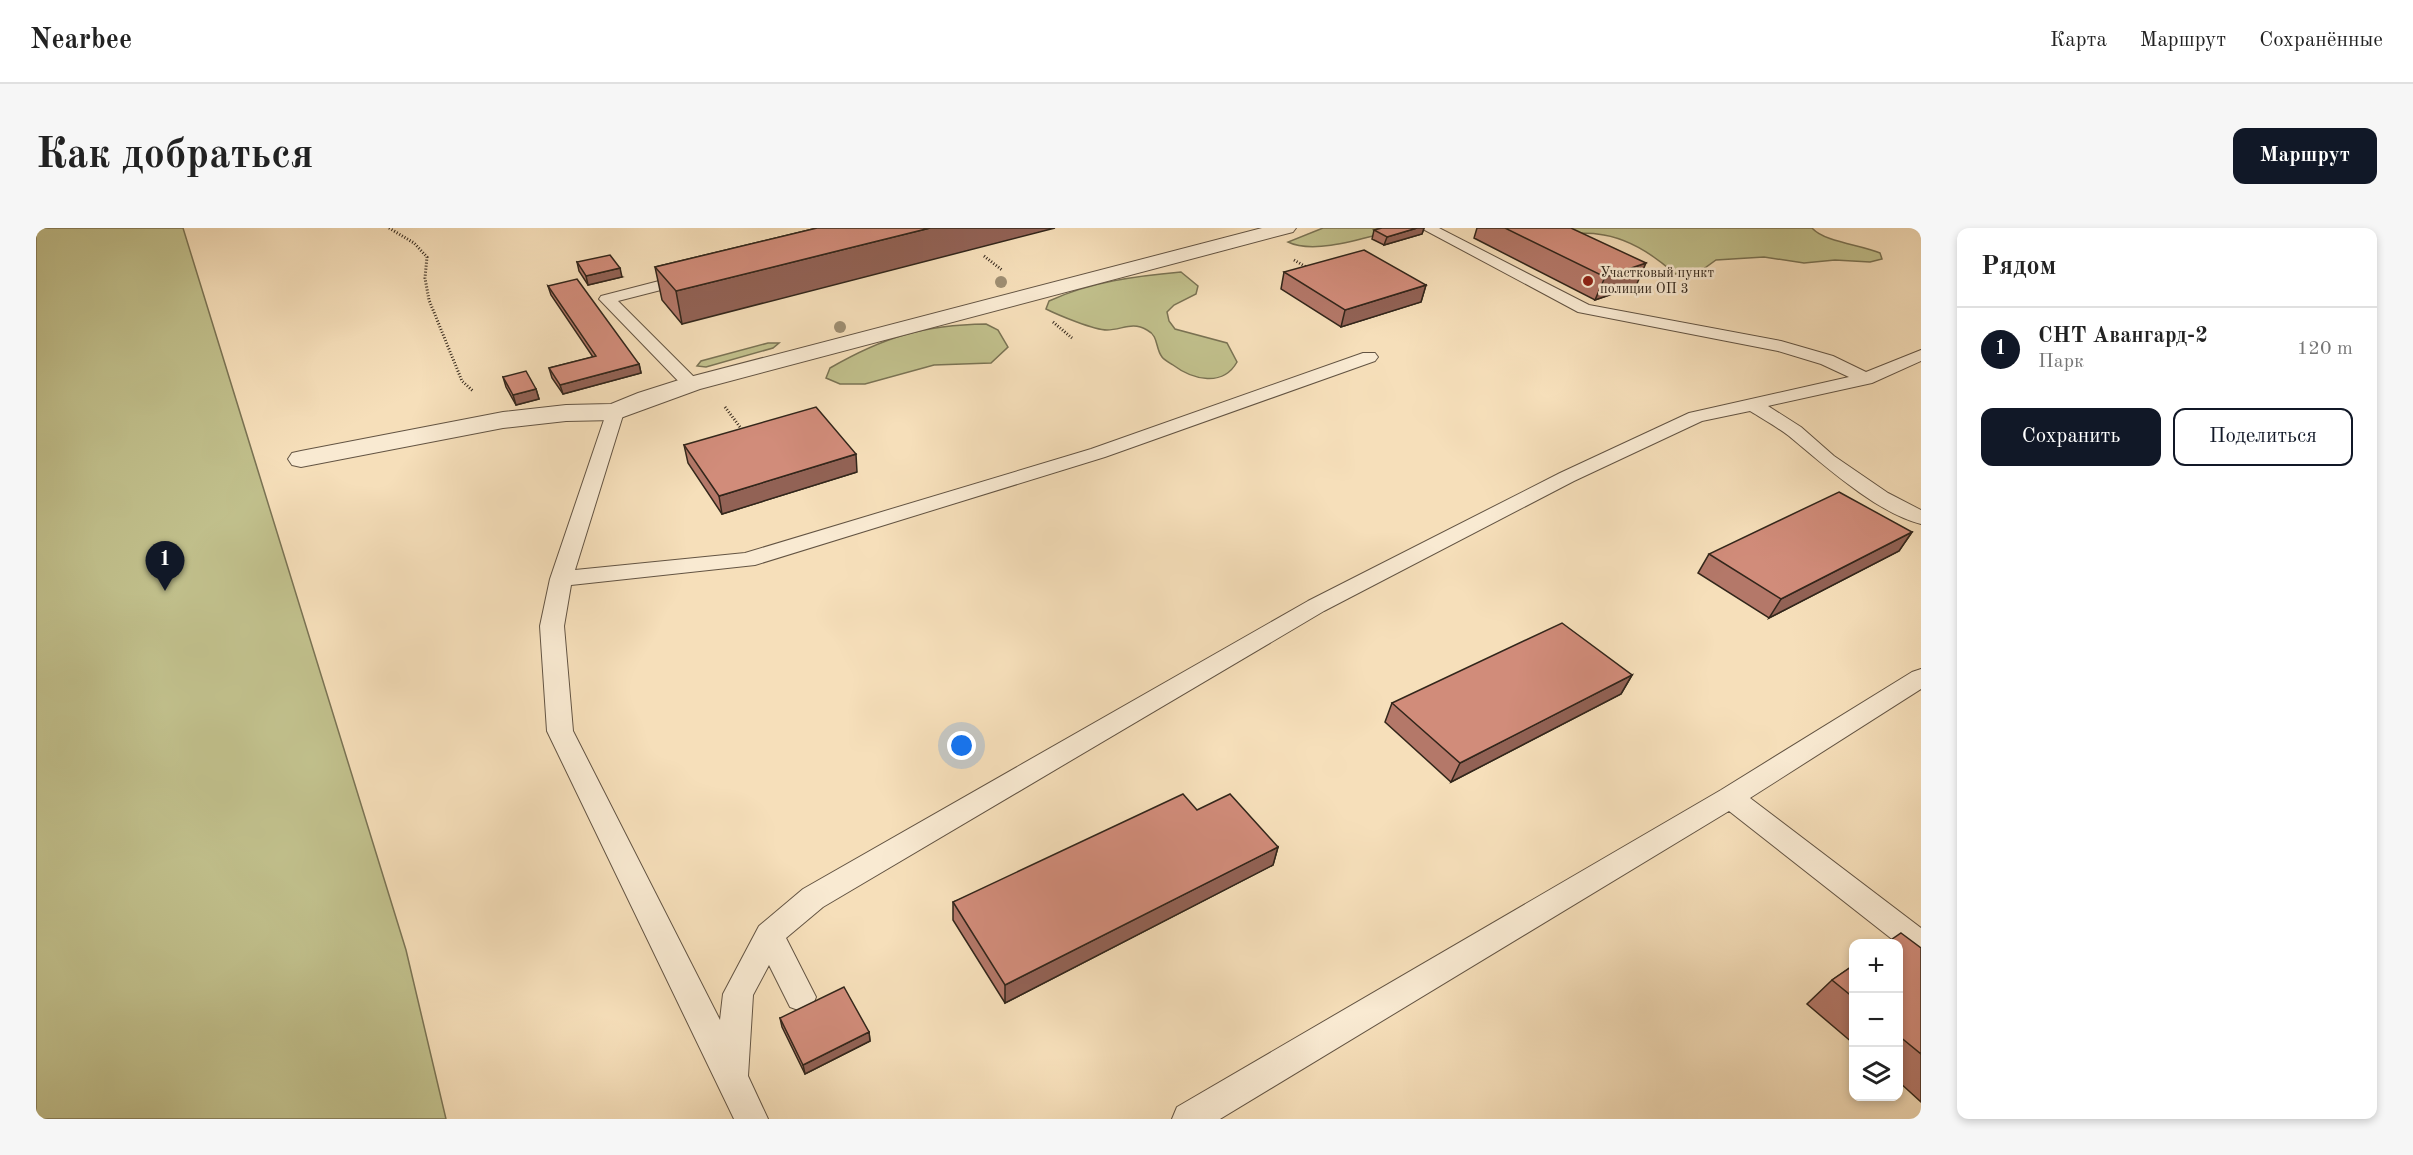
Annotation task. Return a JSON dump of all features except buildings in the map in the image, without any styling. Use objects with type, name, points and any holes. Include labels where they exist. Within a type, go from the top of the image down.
[{"type":"street","points":[[301,459],[502,420],[566,413],[615,412],[647,398],[691,384],[1256,231],[1286,228]]},
{"type":"lane","points":[[1428,228],[1584,309],[1781,346],[1827,360],[1866,379]]},
{"type":"lane","points":[[691,384],[607,298],[711,273]]},
{"type":"lane","points":[[732,1076],[738,994],[769,935],[813,898],[1316,606],[1567,477],[1696,417],[1866,379],[1921,355]]},
{"type":"lane","points":[[561,579],[747,560],[1098,453],[1369,357]]},
{"type":"lane","points":[[1752,404],[1794,431],[1827,460],[1881,497],[1921,518]]},
{"type":"lane","points":[[615,412],[561,579],[552,626],[560,731],[732,1076],[751,1119]]},
{"type":"lane","points":[[1189,1119],[1730,797],[1921,678]]},
{"type":"lane","points":[[1730,797],[1921,945]]},
{"type":"lane","points":[[769,935],[801,997]]},
{"type":"path","points":[[389,228],[414,243],[428,257],[425,278],[429,300],[462,381],[502,420]]},
{"type":"shaded area","points":[[36,228],[183,228],[406,950],[446,1119],[36,1119]]},
{"type":"shaded area","points":[[1323,228],[1394,228],[1392,231],[1368,238],[1325,246],[1299,246],[1288,242]]},
{"type":"shaded area","points":[[1542,228],[1812,228],[1825,237],[1880,253],[1882,259],[1870,262],[1835,260],[1804,263],[1764,257],[1716,260],[1702,270],[1675,274],[1649,254],[1619,239],[1597,234],[1555,232]]},
{"type":"shaded area","points":[[1181,272],[1198,286],[1196,294],[1174,305],[1167,312],[1169,321],[1175,329],[1227,343],[1237,362],[1231,370],[1216,378],[1189,374],[1163,358],[1153,335],[1142,327],[1132,326],[1112,330],[1094,328],[1046,309],[1049,301],[1081,289],[1130,278]]},
{"type":"shaded area","points":[[986,324],[998,330],[1008,347],[991,363],[934,365],[865,384],[840,384],[826,378],[830,368],[886,341],[923,330]]},
{"type":"shaded area","points":[[768,343],[779,343],[773,348],[706,367],[697,366],[701,361]]},
{"type":"place","name":"Участковый пункт полиции ОП 3","points":[[1588,281]]},
{"type":"place","name":"СНТ Авангард-2","points":[[165,591]]}]
